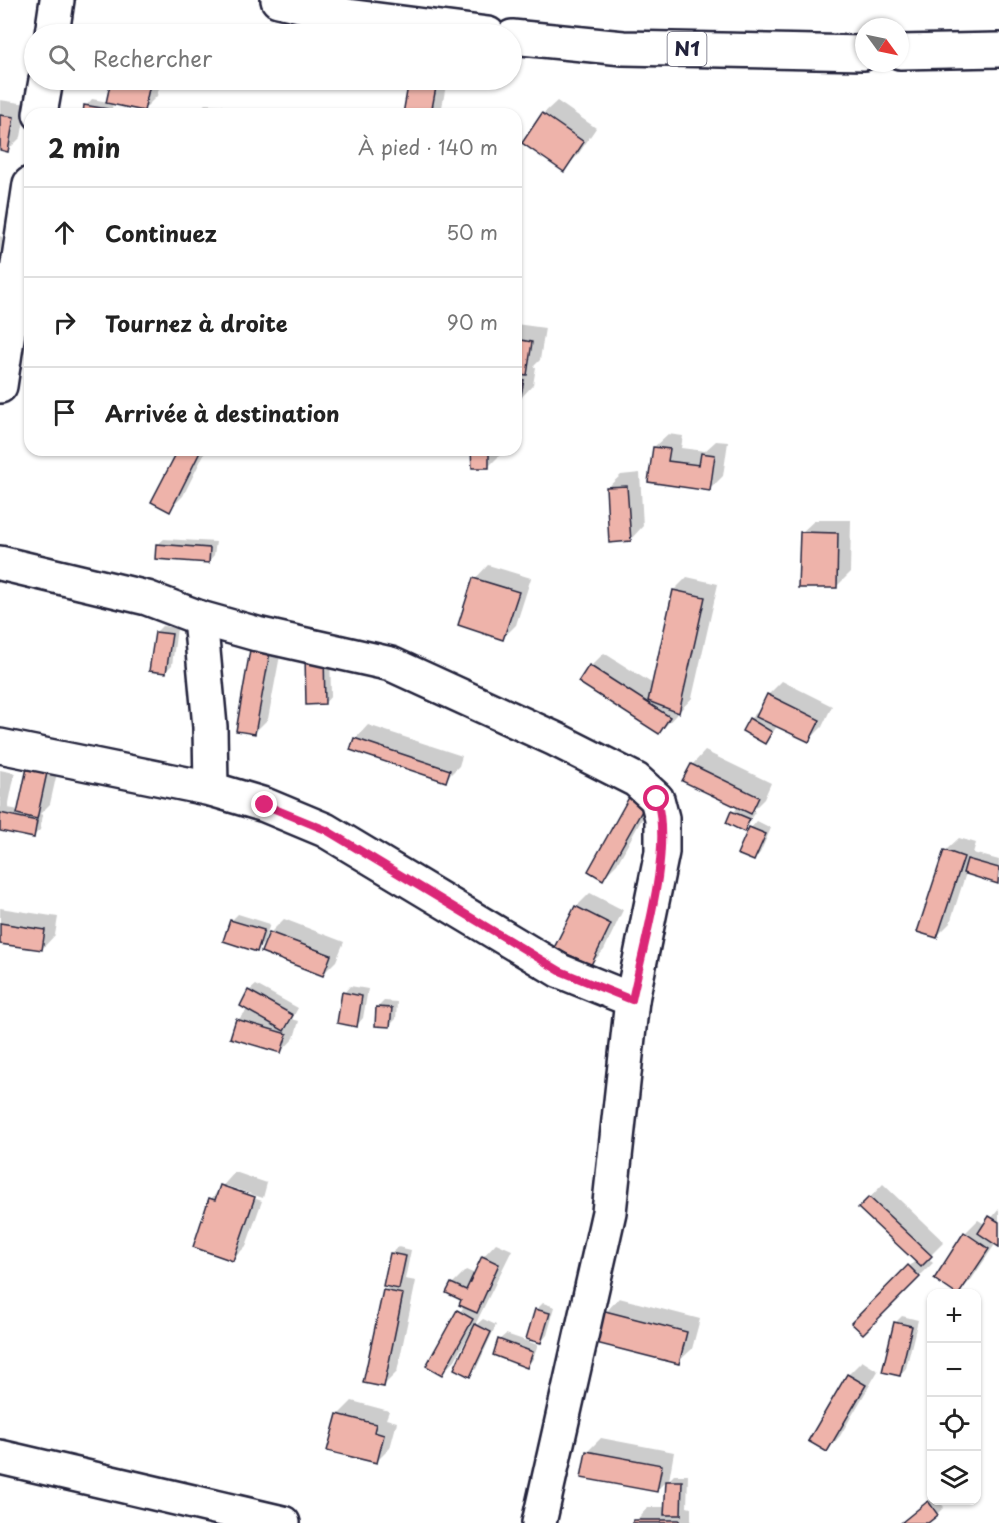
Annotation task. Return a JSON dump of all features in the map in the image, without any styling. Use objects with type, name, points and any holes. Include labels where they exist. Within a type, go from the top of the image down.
[{"type":"main road","points":[[53,24],[57,0]]},
{"type":"main road","points":[[278,0],[347,16],[410,24]]},
{"type":"main road","name":"N1","points":[[522,38],[623,48],[855,53]]},
{"type":"main road","points":[[909,52],[999,50]]},
{"type":"main road","points":[[41,108],[44,90]]},
{"type":"main road","points":[[0,386],[24,224]]},
{"type":"main road","points":[[0,563],[147,598],[200,618],[257,634],[391,664],[636,780],[657,799],[662,818],[662,852],[632,1000],[609,1212],[539,1523]]},
{"type":"main road","points":[[200,618],[208,704],[211,789]]},
{"type":"main road","points":[[0,746],[211,789],[265,805],[326,830],[560,971],[632,1000]]},
{"type":"main road","points":[[0,1457],[283,1523]]},
{"type":"building","points":[[109,90],[149,90],[145,108],[130,108],[106,103]]},
{"type":"building","points":[[407,90],[436,90],[432,108],[404,108]]},
{"type":"building","points":[[84,105],[101,108],[84,108]]},
{"type":"building","points":[[542,113],[584,142],[564,172],[522,143]]},
{"type":"building","points":[[0,115],[14,117],[8,152],[0,150]]},
{"type":"building","points":[[522,340],[532,342],[527,375],[522,375]]},
{"type":"building","points":[[653,447],[670,449],[668,461],[699,465],[701,453],[715,455],[710,491],[648,482]]},
{"type":"building","points":[[175,456],[198,456],[170,512],[151,502]]},
{"type":"building","points":[[471,456],[489,456],[489,468],[472,468]]},
{"type":"building","points":[[627,486],[631,541],[609,543],[606,487]]},
{"type":"building","points":[[800,532],[838,533],[837,588],[798,588]]},
{"type":"building","points":[[156,544],[210,548],[209,563],[155,559]]},
{"type":"building","points":[[473,578],[519,592],[503,640],[458,625]]},
{"type":"building","points":[[673,590],[705,597],[679,713],[648,701]]},
{"type":"building","points":[[155,632],[172,634],[166,673],[149,671]]},
{"type":"building","points":[[251,644],[271,647],[255,734],[236,731]]},
{"type":"building","points":[[305,656],[324,656],[325,704],[306,705]]},
{"type":"building","points":[[589,665],[670,717],[659,734],[578,682]]},
{"type":"building","points":[[767,694],[820,720],[809,742],[756,717]]},
{"type":"building","points":[[749,718],[772,732],[765,744],[742,731]]},
{"type":"building","points":[[354,738],[450,770],[446,782],[350,750]]},
{"type":"building","points":[[28,763],[48,768],[37,819],[17,814]]},
{"type":"building","points":[[691,764],[759,797],[751,814],[682,781]]},
{"type":"building","points":[[632,792],[648,800],[603,880],[588,871]]},
{"type":"building","points":[[731,811],[750,819],[744,832],[726,823]]},
{"type":"building","points":[[0,813],[37,821],[34,838],[0,831]]},
{"type":"building","points":[[749,827],[766,834],[754,861],[737,854]]},
{"type":"building","points":[[944,850],[964,857],[937,938],[917,932]]},
{"type":"building","points":[[967,859],[999,868],[998,884],[963,873]]},
{"type":"building","points":[[575,906],[611,924],[591,965],[554,948]]},
{"type":"building","points":[[230,920],[264,930],[257,952],[223,941]]},
{"type":"building","points":[[0,923],[45,930],[42,950],[0,944]]},
{"type":"building","points":[[269,932],[331,955],[323,976],[261,952]]},
{"type":"building","points":[[248,990],[293,1015],[284,1031],[240,1006]]},
{"type":"building","points":[[342,992],[362,996],[357,1027],[337,1023]]},
{"type":"building","points":[[376,1007],[392,1008],[390,1027],[375,1026]]},
{"type":"building","points":[[236,1019],[287,1034],[281,1053],[230,1038]]},
{"type":"building","points":[[220,1185],[255,1197],[233,1261],[193,1247],[209,1198],[215,1200]]},
{"type":"building","points":[[869,1197],[932,1256],[921,1267],[858,1208]]},
{"type":"building","points":[[989,1216],[999,1222],[999,1247],[978,1233]]},
{"type":"building","points":[[964,1232],[989,1249],[962,1289],[949,1289],[934,1279]]},
{"type":"building","points":[[390,1253],[406,1256],[399,1289],[383,1286]]},
{"type":"building","points":[[482,1256],[499,1264],[477,1313],[459,1305],[461,1300],[446,1293],[451,1283],[466,1290]]},
{"type":"building","points":[[908,1265],[920,1277],[863,1334],[851,1323]]},
{"type":"building","points":[[383,1290],[403,1294],[384,1387],[363,1383]]},
{"type":"building","points":[[535,1309],[550,1313],[541,1343],[526,1339]]},
{"type":"building","points":[[457,1310],[473,1319],[442,1375],[426,1366]]},
{"type":"building","points":[[605,1311],[687,1332],[679,1364],[596,1343]]},
{"type":"building","points":[[894,1322],[912,1326],[900,1376],[882,1372]]},
{"type":"building","points":[[475,1324],[491,1332],[470,1377],[454,1369]]},
{"type":"building","points":[[498,1339],[533,1352],[527,1368],[493,1355]]},
{"type":"building","points":[[847,1374],[866,1385],[827,1452],[808,1441]]},
{"type":"building","points":[[337,1414],[376,1424],[374,1432],[384,1435],[377,1463],[327,1451]]},
{"type":"building","points":[[586,1451],[662,1465],[657,1492],[581,1478]]},
{"type":"building","points":[[666,1481],[682,1481],[681,1515],[664,1515]]},
{"type":"building","points":[[927,1502],[927,1505],[931,1505],[938,1515],[928,1523],[901,1523]]},
{"type":"building","points":[[633,1520],[679,1520],[679,1523],[633,1523]]},
{"type":"route","points":[[265,805],[326,830],[560,971],[632,1000],[662,852],[662,818],[657,799]]}]
